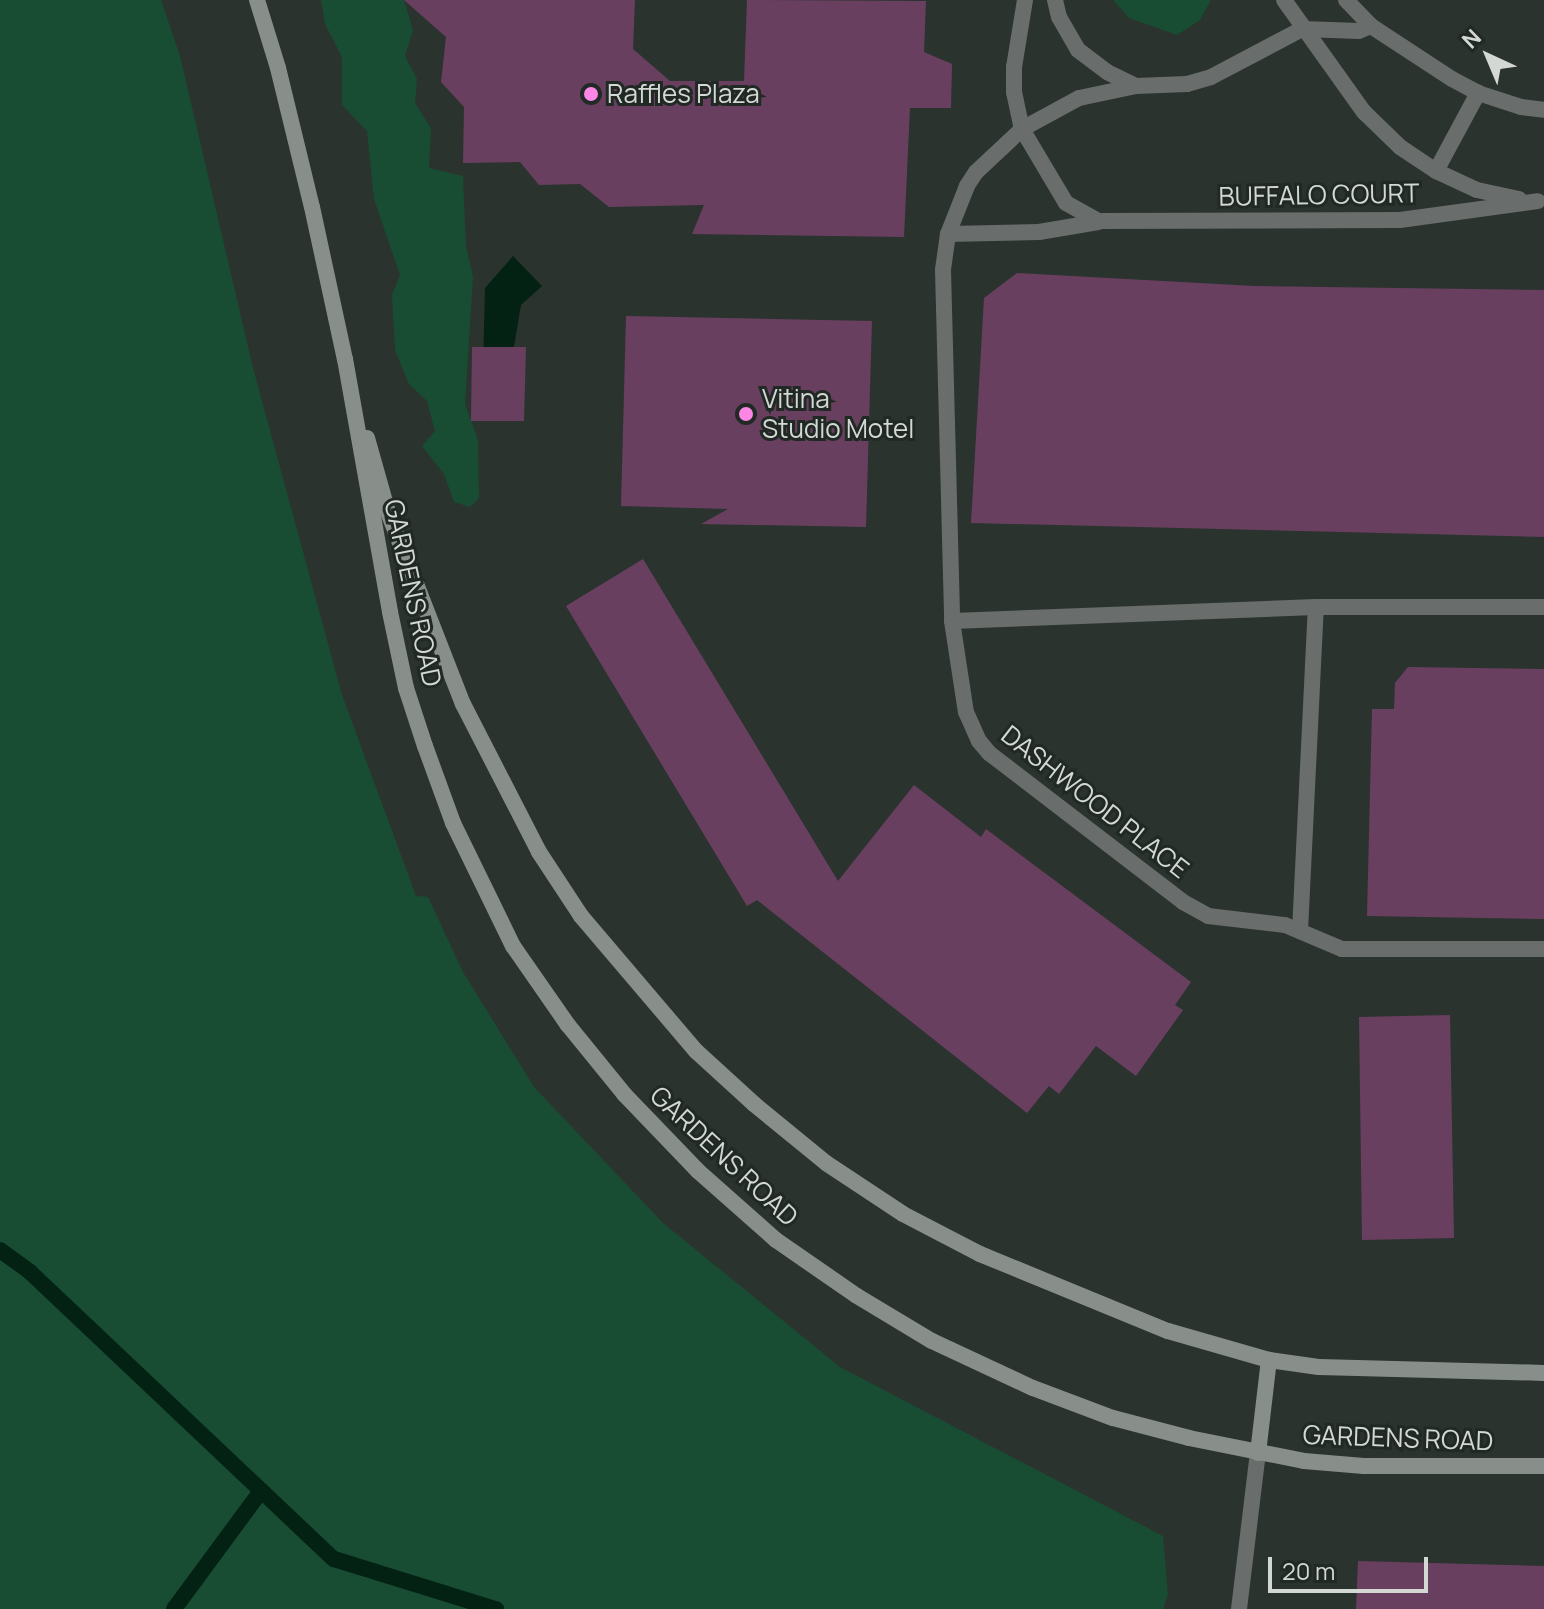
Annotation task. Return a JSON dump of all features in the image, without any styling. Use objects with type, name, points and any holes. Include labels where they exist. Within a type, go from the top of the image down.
[{"type":"street","name":"GARDENS ROAD","points":[[257,0],[282,84],[345,359],[388,512],[463,704],[494,770],[539,852],[581,916],[696,1051],[826,1163],[903,1214],[980,1254],[1168,1331],[1269,1360],[1378,1371],[1544,1373]]},
{"type":"street","points":[[1025,0],[1014,67],[1014,92],[1022,129],[1066,203],[1099,221]]},
{"type":"street","points":[[1055,0],[1059,17],[1078,50],[1107,72],[1136,86]]},
{"type":"street","points":[[1284,0],[1364,112],[1400,147],[1436,171],[1477,190],[1541,201]]},
{"type":"street","points":[[1346,0],[1371,26],[1478,93],[1521,107],[1544,110]]},
{"type":"street","points":[[948,234],[967,186],[976,172],[1022,129],[1079,98],[1136,86],[1187,84],[1211,77],[1302,29],[1359,31],[1371,26]]},
{"type":"street","points":[[1436,171],[1478,93]]},
{"type":"street","name":"BUFFALO COURT","points":[[948,234],[1039,232],[1099,221],[1400,220],[1541,201]]},
{"type":"street","name":"DASHWOOD PLACE","points":[[948,234],[943,270],[952,621],[966,712],[979,741],[989,753],[1197,911],[1225,919],[1272,922],[1342,949],[1544,949]]},
{"type":"street","name":"GARDENS ROAD","points":[[345,359],[373,529],[406,688],[453,823],[513,946],[568,1025],[624,1094],[698,1171],[776,1240],[857,1296],[932,1341],[1033,1388],[1113,1418],[1304,1461],[1364,1466],[1544,1466]]},
{"type":"street","points":[[952,621],[1316,607],[1544,607]]},
{"type":"street","points":[[1300,931],[1316,607]]},
{"type":"street","points":[[1239,1609],[1269,1360]]},
{"type":"shaded area","points":[[0,0],[161,0],[180,56],[253,368],[342,695],[416,896],[428,897],[463,972],[534,1087],[663,1223],[840,1367],[1163,1536],[1168,1595],[1163,1609],[0,1609]]},
{"type":"shaded area","points":[[321,0],[404,0],[413,30],[405,56],[417,79],[415,103],[431,128],[429,168],[463,176],[466,246],[473,277],[465,404],[478,440],[479,498],[470,507],[454,502],[444,474],[422,446],[435,431],[427,401],[409,384],[395,350],[392,295],[400,275],[374,199],[367,131],[342,105],[342,57],[325,24]]},
{"type":"shaded area","points":[[1113,0],[1211,0],[1200,20],[1177,35],[1129,18]]},
{"type":"shaded area","points":[[513,256],[542,286],[521,305],[511,364],[483,365],[485,288]]},
{"type":"building","points":[[404,0],[635,0],[633,49],[670,81],[744,81],[747,0],[926,1],[924,52],[952,64],[951,108],[910,108],[904,237],[692,234],[704,205],[609,207],[580,184],[539,185],[520,162],[463,163],[464,107],[441,82],[446,37]]},
{"type":"building","points":[[1017,273],[1254,286],[1544,290],[1544,537],[971,523],[984,298]]},
{"type":"building","name":"Vitina Studio Motel","points":[[626,316],[872,321],[866,527],[701,524],[728,509],[621,506]]},
{"type":"building","points":[[472,347],[526,347],[524,421],[471,421]]},
{"type":"building","points":[[643,559],[838,881],[914,785],[981,837],[986,829],[1191,982],[1175,1005],[1183,1010],[1136,1076],[1096,1046],[1059,1094],[1049,1086],[1027,1113],[757,900],[747,906],[566,606]]},
{"type":"building","points":[[1408,667],[1544,669],[1544,919],[1367,916],[1372,709],[1394,709],[1395,683]]},
{"type":"building","points":[[1450,1015],[1454,1238],[1362,1240],[1359,1017]]},
{"type":"building","points":[[1358,1561],[1544,1566],[1544,1609],[1356,1609]]},
{"type":"waterway","points":[[0,1250],[30,1272],[334,1559],[496,1609]]},
{"type":"waterway","points":[[174,1609],[261,1491]]},
{"type":"place","name":"Raffles Plaza","points":[[591,94]]},
{"type":"place","name":"Vitina Studio Motel","points":[[746,414]]}]
